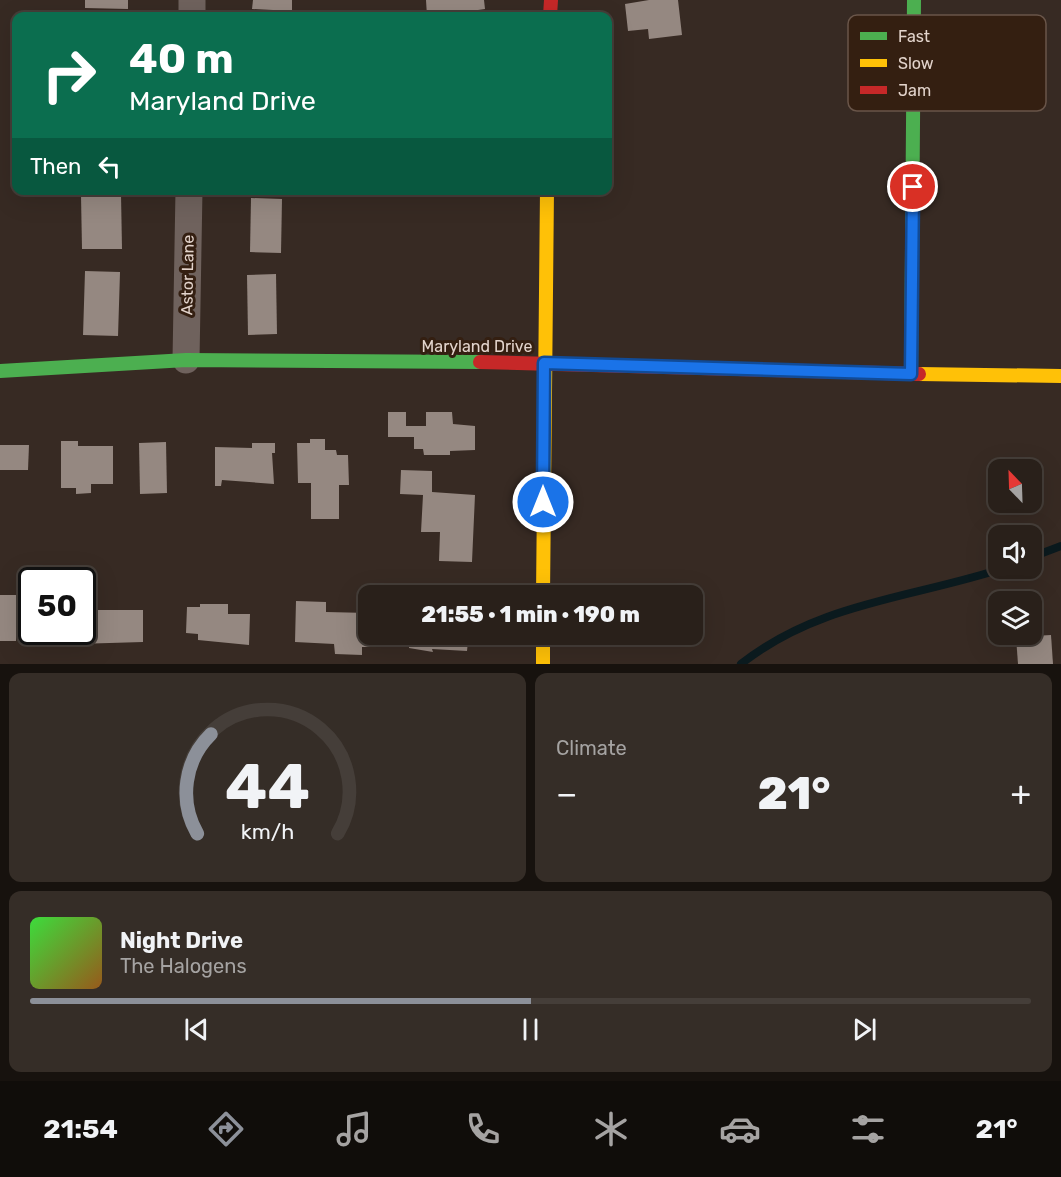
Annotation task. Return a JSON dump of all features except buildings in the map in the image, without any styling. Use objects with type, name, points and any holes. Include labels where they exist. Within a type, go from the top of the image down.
[{"type":"street","points":[[914,0],[914,15]]},
{"type":"street","points":[[911,374],[913,111]]},
{"type":"street","name":"Astor Lane","points":[[186,360],[189,195]]},
{"type":"street","points":[[543,585],[547,195]]},
{"type":"street","name":"Maryland Drive","points":[[0,371],[186,360],[544,363],[1061,376]]},
{"type":"street","points":[[543,645],[543,664]]},
{"type":"waterway","points":[[1042,553],[1061,546]]},
{"type":"waterway","points":[[741,664],[771,643],[834,614],[988,573]]},
{"type":"traffic: fast","points":[[914,0],[914,15]]},
{"type":"traffic: fast","points":[[911,374],[913,111]]},
{"type":"traffic: fast","points":[[0,371],[186,360],[480,362]]},
{"type":"traffic: slow","points":[[543,585],[547,195]]},
{"type":"traffic: slow","points":[[919,374],[1061,376]]},
{"type":"traffic: slow","points":[[543,645],[543,664]]},
{"type":"traffic: jam","points":[[550,12],[551,0]]},
{"type":"traffic: jam","points":[[480,362],[919,374]]},
{"type":"route","points":[[543,502],[544,363],[911,374],[913,187]]}]
